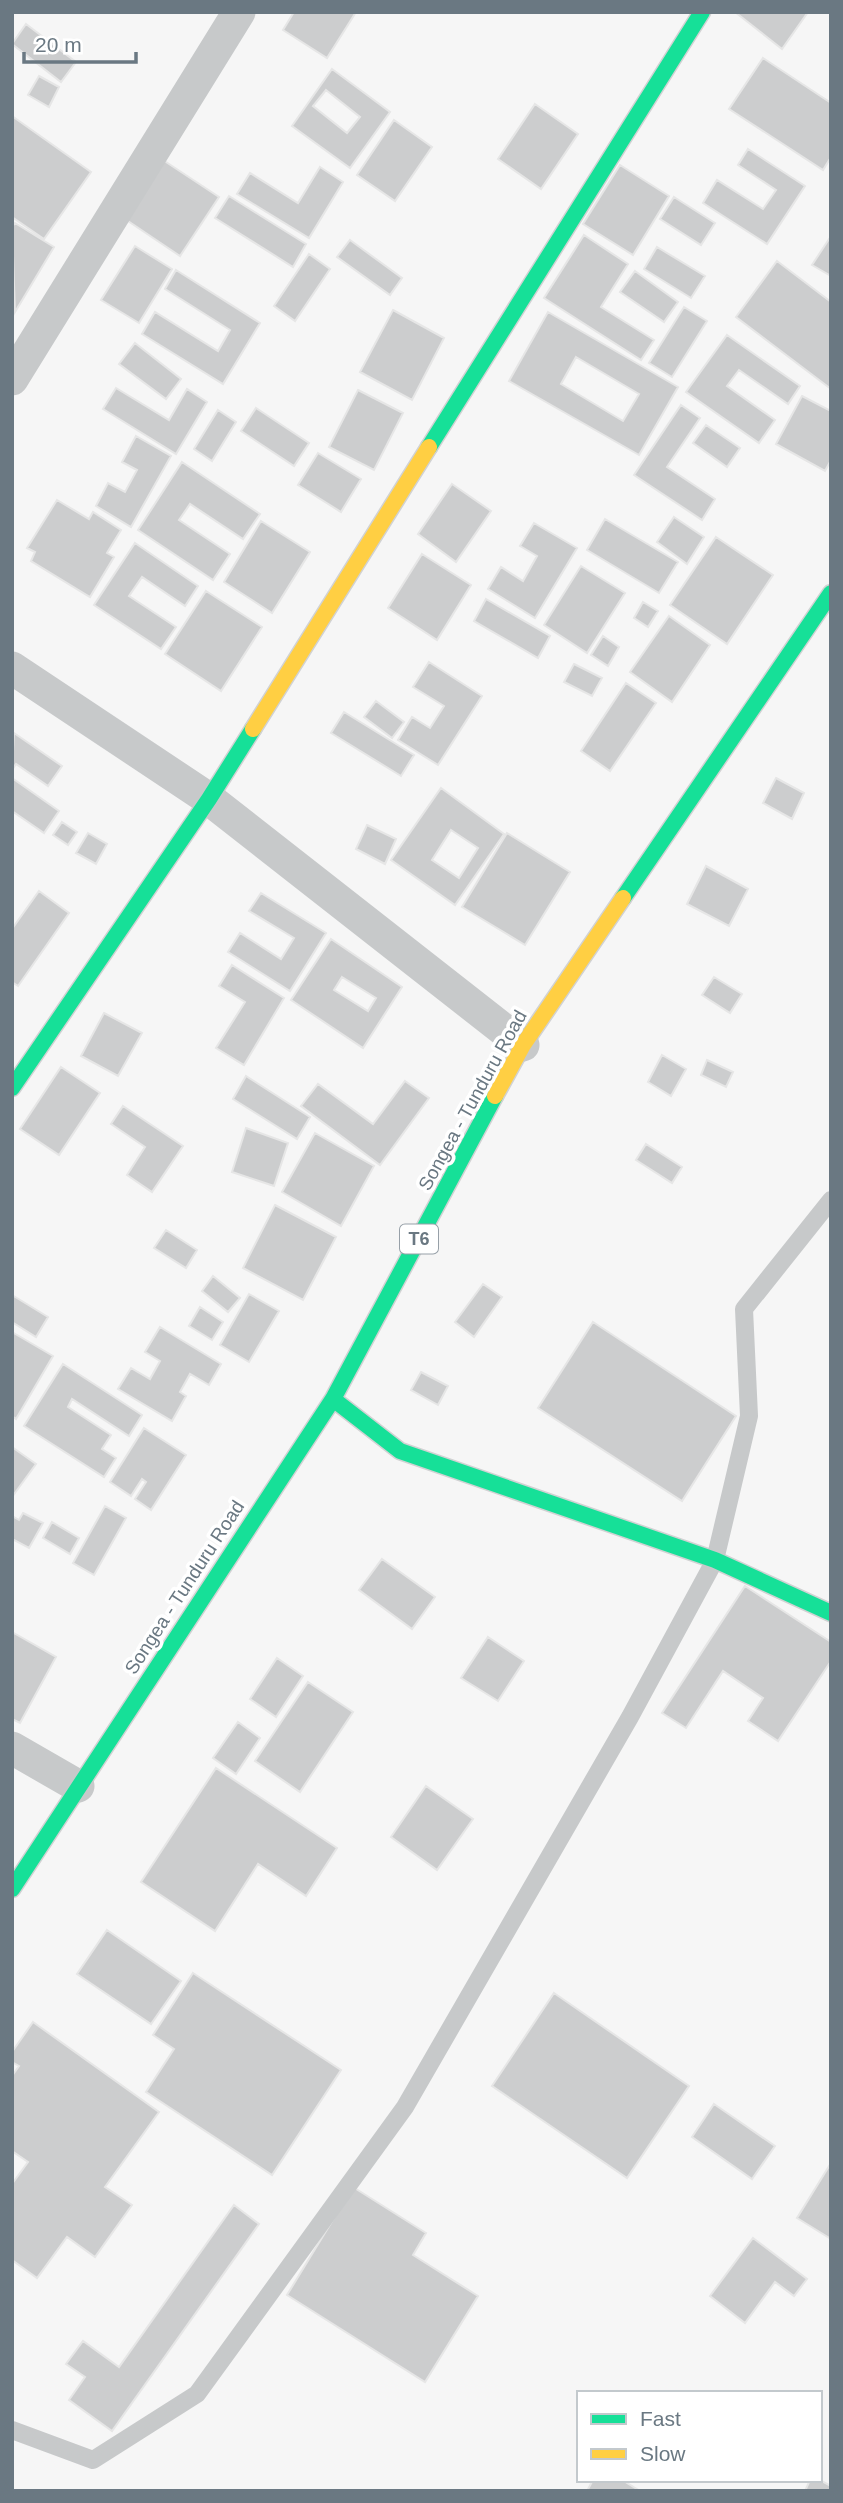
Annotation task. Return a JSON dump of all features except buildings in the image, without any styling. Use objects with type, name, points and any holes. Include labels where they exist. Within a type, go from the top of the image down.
[{"type":"main road","points":[[12,1088],[209,799],[702,12]]},
{"type":"main road","name":"Songea - Tunduru Road","points":[[12,1889],[333,1399],[523,1045],[831,593]]},
{"type":"main road","points":[[333,1399],[400,1451],[715,1560],[831,1613]]},
{"type":"street","points":[[12,379],[239,12]]},
{"type":"street","points":[[12,668],[209,799],[523,1045]]},
{"type":"street","points":[[12,1748],[78,1786]]},
{"type":"lane","points":[[12,2430],[93,2460],[197,2394],[405,2107],[630,1717],[715,1560],[749,1416],[744,1309],[831,1200]]},
{"type":"traffic: fast","points":[[429,447],[702,12]]},
{"type":"traffic: fast","points":[[623,898],[831,593]]},
{"type":"traffic: fast","points":[[12,1088],[209,799],[253,729]]},
{"type":"traffic: fast","points":[[12,1889],[333,1399],[495,1096]]},
{"type":"traffic: fast","points":[[333,1399],[400,1451],[715,1560],[831,1613]]},
{"type":"traffic: slow","points":[[253,729],[429,447]]},
{"type":"traffic: slow","points":[[495,1096],[523,1045],[623,898]]}]
